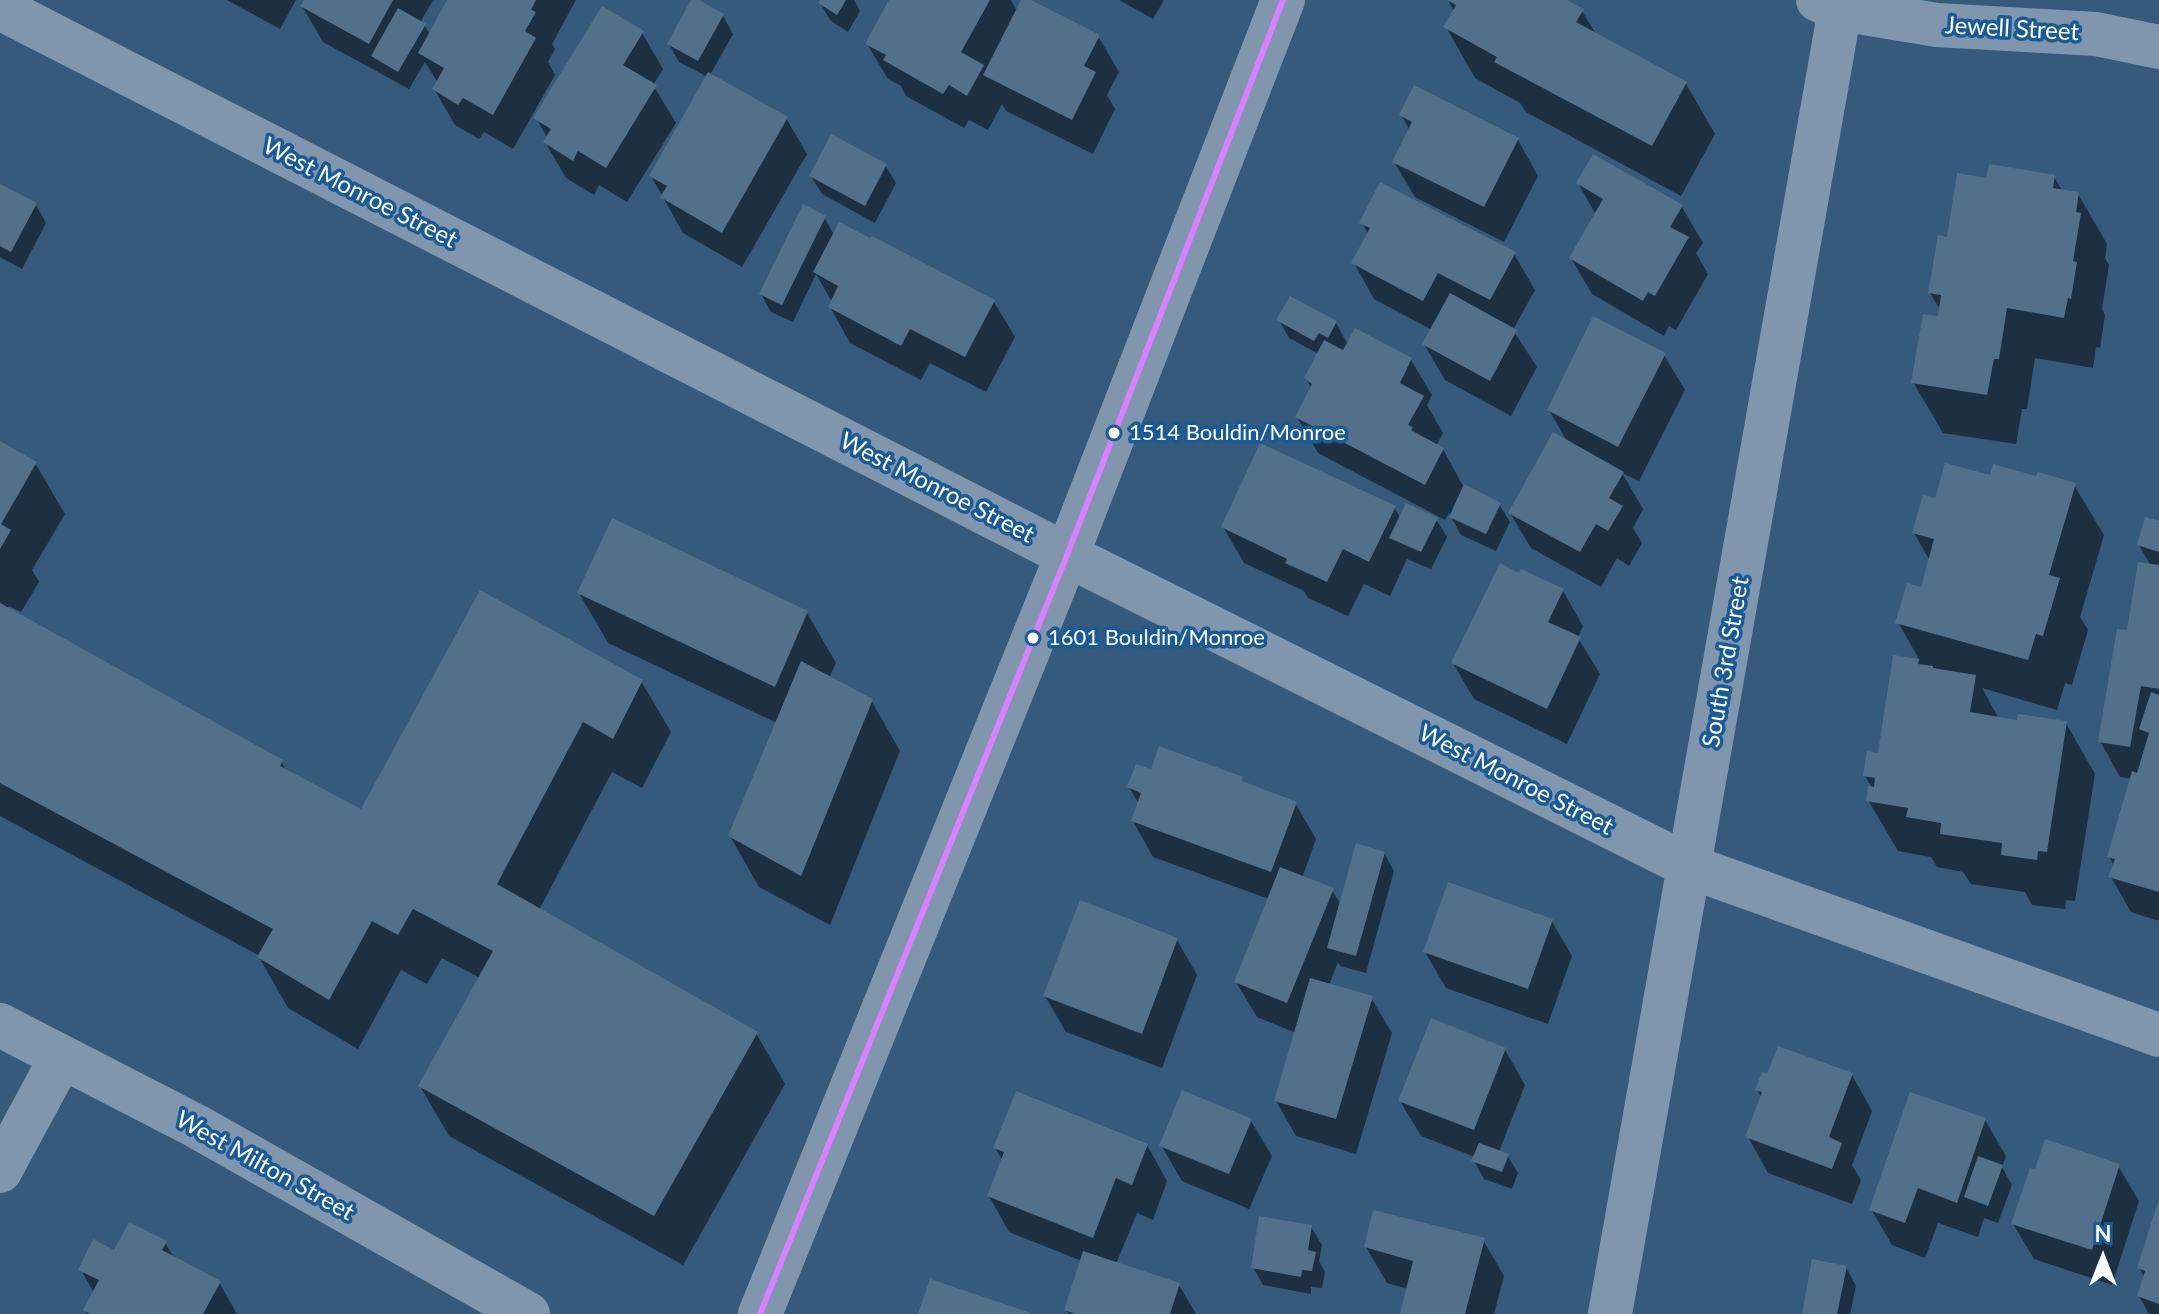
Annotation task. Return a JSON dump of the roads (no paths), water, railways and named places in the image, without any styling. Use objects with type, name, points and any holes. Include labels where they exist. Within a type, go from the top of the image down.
[{"type":"street","points":[[760,1314],[1067,555],[1283,0]]},
{"type":"street","name":"Jewell Street","points":[[1829,4],[1937,25],[2096,34],[2159,47]]},
{"type":"street","name":"South 3rd Street","points":[[1610,1314],[1691,867],[1829,4]]},
{"type":"street","name":"West Monroe Street","points":[[0,8],[1067,555],[1691,867],[2159,1035]]},
{"type":"street","name":"West Milton Street","points":[[0,1025],[196,1126],[528,1314]]},
{"type":"street","points":[[0,1171],[61,1058]]},
{"type":"place","name":"1514 Bouldin/Monroe","points":[[1114,433]]},
{"type":"place","name":"1601 Bouldin/Monroe","points":[[1033,638]]}]
